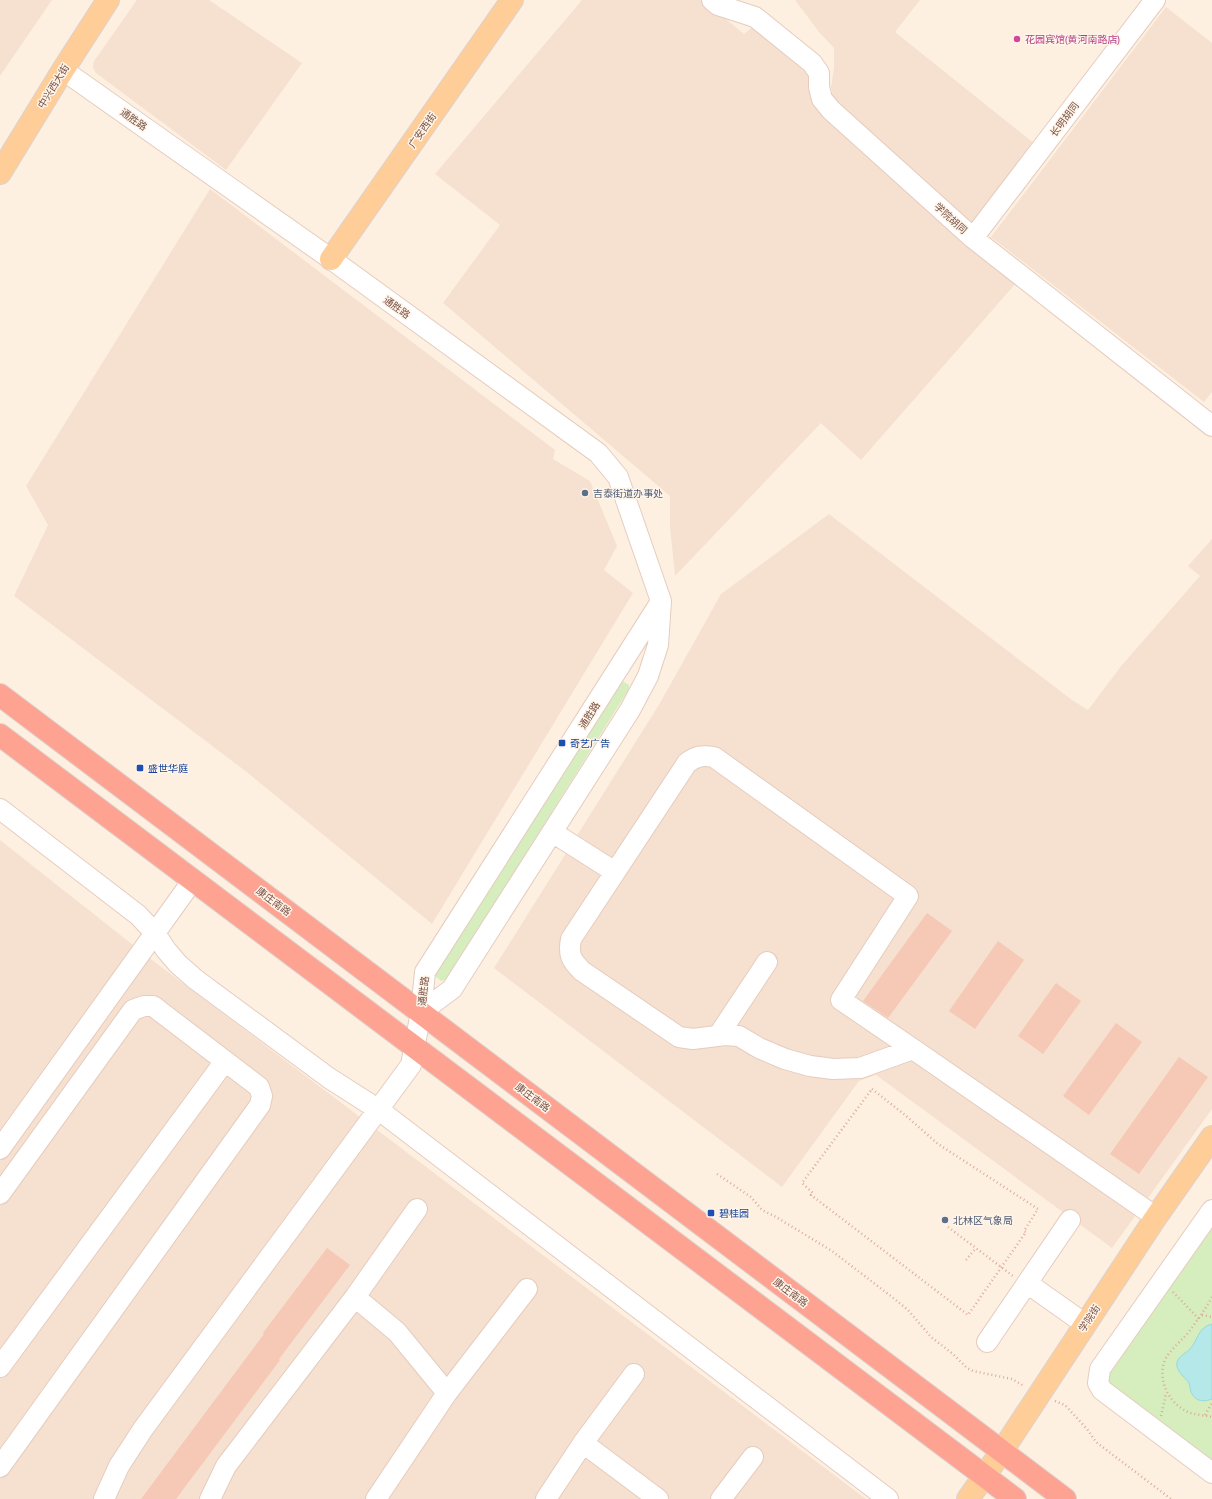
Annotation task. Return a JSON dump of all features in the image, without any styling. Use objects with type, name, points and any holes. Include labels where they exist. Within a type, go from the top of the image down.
[{"type":"highway","name":"康庄南路","points":[[0,695],[1065,1499]]},
{"type":"highway","points":[[0,735],[1015,1499]]},
{"type":"main road","name":"中兴西大街","points":[[3,160],[108,0]]},
{"type":"main road","name":"广安西街","points":[[331,259],[512,0]]},
{"type":"main road","name":"学院街","points":[[968,1499],[1002,1451],[1156,1217],[1212,1137]]},
{"type":"street","name":"学院胡同","points":[[712,0],[718,5],[755,17],[812,63],[819,74],[819,87],[822,98],[831,110],[973,238],[1212,426]]},
{"type":"street","name":"长明胡同","points":[[973,238],[1155,0]]},
{"type":"street","name":"通胜路","points":[[63,70],[331,259],[598,453],[618,477],[661,601],[658,645],[648,676],[630,710],[452,989],[421,1012]]},
{"type":"street","name":"通胜路","points":[[421,1012],[425,972],[661,601]]},
{"type":"street","points":[[913,1049],[860,1068],[832,1069],[810,1066],[785,1059],[759,1048],[739,1036],[725,1034],[693,1039],[679,1037],[582,971],[574,962],[569,951],[571,939],[687,763],[695,757],[705,755],[714,757],[908,896],[841,1000],[913,1049],[1156,1217]]},
{"type":"street","points":[[0,809],[138,915],[178,964],[195,979],[330,1078],[379,1110],[888,1499]]},
{"type":"street","points":[[552,832],[615,872]]},
{"type":"street","points":[[0,1149],[193,880]]},
{"type":"street","points":[[718,1036],[767,962]]},
{"type":"street","points":[[0,1194],[133,1010],[144,1006],[153,1006],[259,1087],[262,1096],[260,1105],[0,1467]]},
{"type":"street","points":[[104,1499],[119,1466],[143,1430],[411,1065],[421,1012]]},
{"type":"street","points":[[0,1367],[225,1061]]},
{"type":"street","points":[[210,1499],[226,1466],[355,1297],[417,1209]]},
{"type":"street","points":[[1212,1210],[1100,1369],[1098,1383],[1102,1390],[1212,1473]]},
{"type":"street","points":[[987,1342],[1070,1220]]},
{"type":"street","points":[[1026,1284],[1085,1324]]},
{"type":"street","points":[[376,1499],[447,1393],[527,1289]]},
{"type":"street","points":[[355,1297],[397,1332],[428,1367],[447,1393]]},
{"type":"street","points":[[546,1499],[582,1443],[634,1374]]},
{"type":"street","points":[[582,1443],[658,1499]]},
{"type":"street","points":[[721,1499],[753,1457]]},
{"type":"path","points":[[872,1089],[938,1144],[1038,1209],[1024,1231],[1026,1232],[1001,1267],[968,1315],[811,1195],[813,1192],[802,1184],[872,1089]]},
{"type":"path","points":[[717,1174],[751,1197],[762,1210],[832,1251],[892,1297],[908,1310],[931,1337],[953,1354],[967,1368],[973,1371],[1012,1379],[1028,1388]]},
{"type":"path","points":[[948,1227],[1026,1284]]},
{"type":"path","points":[[966,1260],[976,1248]]},
{"type":"path","points":[[1161,1282],[1182,1300],[1199,1319]]},
{"type":"path","points":[[1160,1418],[1166,1393],[1163,1379],[1163,1366],[1166,1359],[1202,1315],[1212,1297]]},
{"type":"path","points":[[1202,1315],[1212,1317]]},
{"type":"path","points":[[1166,1393],[1181,1408],[1189,1412],[1212,1417]]},
{"type":"path","points":[[1051,1400],[1066,1405],[1096,1442],[1171,1499]]},
{"type":"path","points":[[1205,1416],[1212,1403]]},
{"type":"shaded area","points":[[0,0],[52,0],[0,76]]},
{"type":"shaded area","points":[[137,0],[209,0],[302,63],[226,170],[96,73],[93,68],[94,61]]},
{"type":"shaded area","points":[[582,0],[703,0],[744,34],[757,23],[808,65],[814,85],[1017,282],[861,460],[821,423],[675,576],[670,527],[670,496],[443,303],[500,225],[435,174]]},
{"type":"shaded area","points":[[795,0],[920,0],[895,32],[1040,148],[977,228],[834,102],[831,87],[834,68],[834,48],[819,32]]},
{"type":"shaded area","points":[[1166,7],[1212,43],[1212,392],[1204,402],[991,237]]},
{"type":"shaded area","points":[[210,189],[555,450],[553,459],[590,481],[617,546],[604,570],[633,593],[432,924],[248,773],[14,596],[48,525],[26,486]]},
{"type":"shaded area","points":[[829,514],[1072,700],[1088,710],[1122,665],[1200,576],[1188,566],[1212,539],[1212,1109],[1112,1248],[876,1075],[859,1081],[782,1187],[494,968],[660,703],[721,594]]},
{"type":"shaded area","points":[[0,840],[152,960],[866,1499],[0,1499]]},
{"type":"green space","points":[[619,679],[629,685],[629,689],[447,979],[441,981],[434,975]]},
{"type":"green space","points":[[1212,1220],[1212,1464],[1106,1384],[1106,1372]]},
{"type":"water","points":[[1212,1324],[1212,1399],[1206,1401],[1195,1398],[1189,1383],[1177,1368],[1177,1362],[1181,1356],[1190,1349],[1201,1331]]},
{"type":"building","points":[[927,913],[952,931],[888,1018],[863,1001]]},
{"type":"building","points":[[998,941],[1024,960],[975,1029],[949,1011]]},
{"type":"building","points":[[1056,983],[1081,1001],[1043,1054],[1018,1036]]},
{"type":"building","points":[[1116,1023],[1142,1042],[1089,1115],[1063,1096]]},
{"type":"building","points":[[1179,1057],[1208,1077],[1139,1174],[1110,1154]]},
{"type":"building","points":[[327,1248],[350,1265],[279,1359],[280,1360],[176,1499],[141,1499],[264,1334],[263,1333]]},
{"type":"place","name":"花园宾馆(黄河南路店)","points":[[1017,39]]},
{"type":"place","name":"吉泰街道办事处","points":[[585,493]]},
{"type":"place","name":"奇艺广告","points":[[562,743]]},
{"type":"place","name":"盛世华庭","points":[[140,768]]},
{"type":"place","name":"碧桂园","points":[[711,1213]]},
{"type":"place","name":"北林区气象局","points":[[945,1220]]}]
